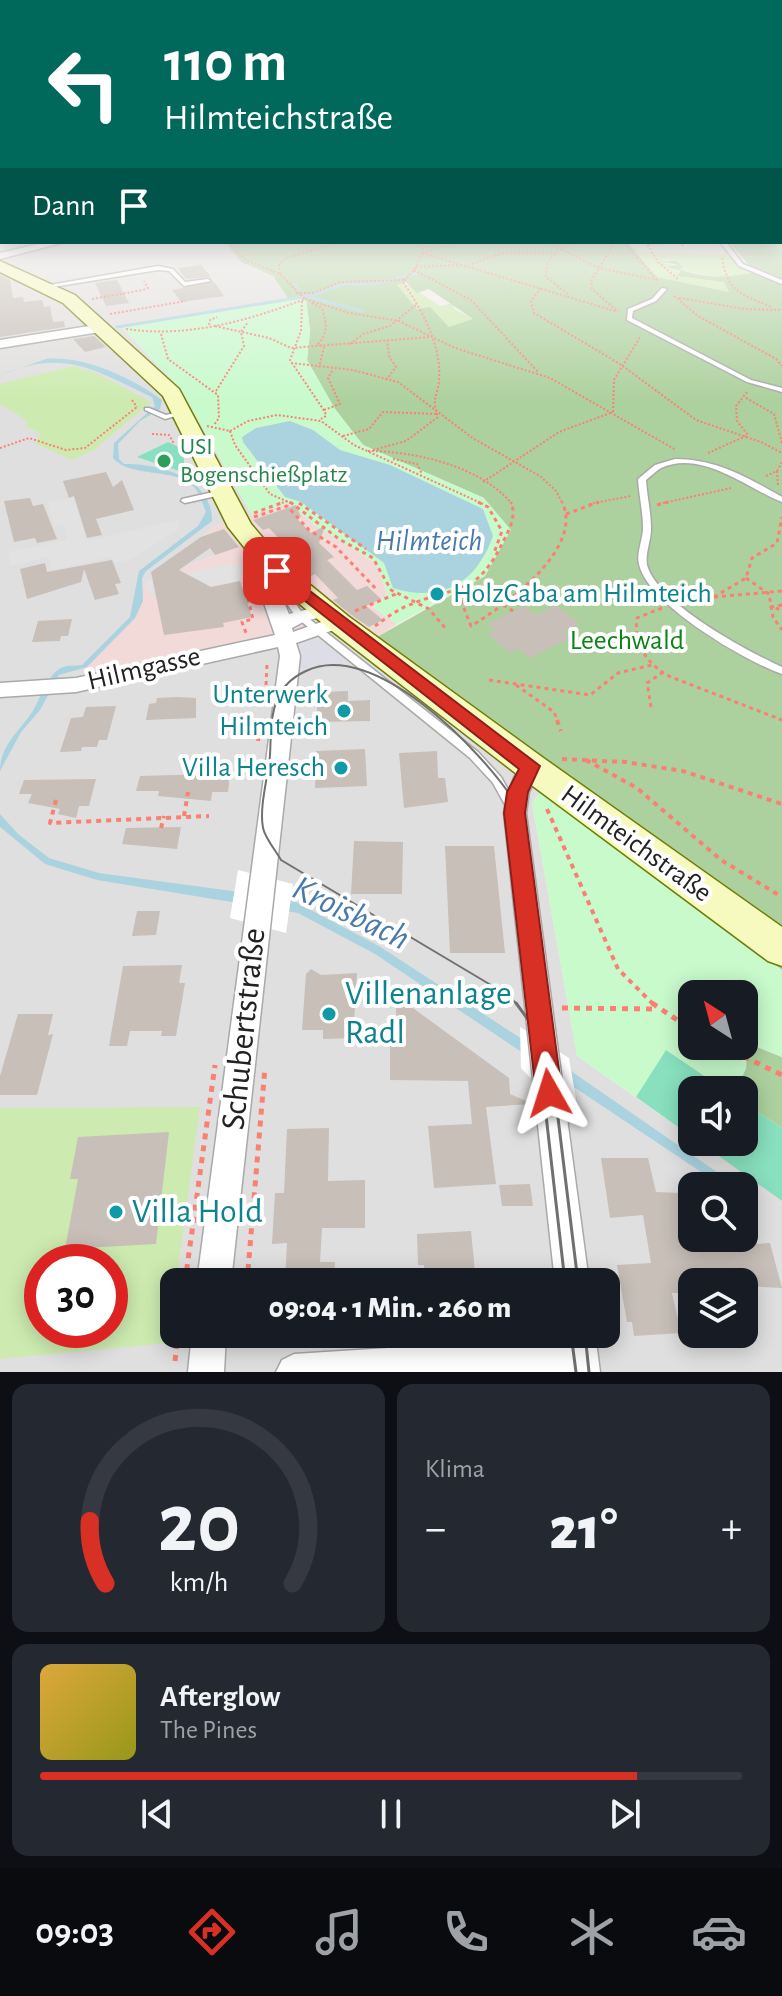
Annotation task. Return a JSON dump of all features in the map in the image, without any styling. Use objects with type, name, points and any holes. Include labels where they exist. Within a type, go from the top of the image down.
[{"type":"main road","name":"Hilmteichstraße","points":[[17,273],[47,286],[104,325],[172,393],[184,413],[215,494],[247,526],[311,627],[539,761],[782,949]]},
{"type":"street","points":[[0,344],[104,325]]},
{"type":"street","points":[[247,526],[311,627]]},
{"type":"street","name":"Hilmgasse","points":[[0,690],[59,686],[249,645],[311,627]]},
{"type":"street","name":"Schubertstraße","points":[[216,1268],[283,689],[311,627]]},
{"type":"street","points":[[539,761],[518,792],[515,813],[570,1268]]},
{"type":"street","points":[[190,1366],[201,1348]]},
{"type":"street","points":[[294,1372],[580,1353]]},
{"type":"lane","points":[[47,286],[118,273]]},
{"type":"lane","points":[[174,273],[184,284],[208,281]]},
{"type":"lane","points":[[756,273],[782,282]]},
{"type":"lane","points":[[664,290],[654,300],[630,310],[629,319],[749,381],[782,390]]},
{"type":"lane","points":[[147,409],[165,417],[184,413]]},
{"type":"lane","points":[[782,500],[753,482],[693,460],[650,470],[642,479],[647,537],[643,564],[655,584],[678,606],[741,653],[782,671]]},
{"type":"lane","points":[[185,501],[215,494]]},
{"type":"lane","points":[[311,627],[474,755],[497,780],[515,813]]},
{"type":"path","points":[[66,281],[91,299],[148,288],[140,273]]},
{"type":"path","points":[[297,294],[313,293],[341,282],[405,280],[411,273]]},
{"type":"path","points":[[424,273],[452,284],[477,301],[540,375]]},
{"type":"path","points":[[493,273],[623,314],[605,303],[592,289],[591,281],[596,273]]},
{"type":"path","points":[[545,273],[546,277],[573,297]]},
{"type":"path","points":[[620,273],[657,280]]},
{"type":"path","points":[[651,273],[664,290],[698,316],[776,359],[782,366]]},
{"type":"path","points":[[671,273],[679,280]]},
{"type":"path","points":[[726,273],[734,291],[775,309]]},
{"type":"path","points":[[280,274],[297,294],[322,308],[328,325],[326,336],[318,344],[324,347]]},
{"type":"path","points":[[405,280],[416,305],[429,321],[439,381],[432,401],[438,413]]},
{"type":"path","points":[[541,288],[531,301],[534,313],[622,365],[653,394],[697,420],[726,432],[748,435],[782,453]]},
{"type":"path","points":[[678,298],[745,309],[782,310]]},
{"type":"path","points":[[161,334],[168,359],[216,391],[220,405],[214,425],[230,431],[248,421],[277,415],[314,419],[326,416],[291,363],[291,348],[300,334],[298,308],[304,299]]},
{"type":"path","points":[[215,326],[250,320],[304,299],[349,313],[399,321],[455,348],[540,375],[613,412],[693,460],[748,435]]},
{"type":"path","points":[[104,325],[186,301]]},
{"type":"path","points":[[350,344],[361,334],[399,321],[416,305]]},
{"type":"path","points":[[209,325],[210,320],[217,317]]},
{"type":"path","points":[[613,412],[614,380],[640,337],[631,330],[629,319]]},
{"type":"path","points":[[216,391],[244,346],[241,332],[250,320]]},
{"type":"path","points":[[104,325],[161,334],[209,325],[291,348],[432,337]]},
{"type":"path","points":[[386,380],[396,367],[389,356],[387,341]]},
{"type":"path","points":[[319,367],[324,347]]},
{"type":"path","points":[[291,363],[386,380],[409,388],[438,413],[485,445],[516,460],[555,490],[566,514],[562,536],[538,576],[471,626],[458,593]]},
{"type":"path","points":[[323,410],[340,404],[328,378],[333,369]]},
{"type":"path","points":[[748,435],[737,421],[736,406],[746,398],[749,381]]},
{"type":"path","points":[[746,398],[774,414],[782,443]]},
{"type":"path","points":[[132,400],[137,407],[147,409]]},
{"type":"path","points":[[0,448],[29,438],[66,450],[85,448],[137,407]]},
{"type":"path","points":[[343,436],[369,429],[383,412],[438,413]]},
{"type":"path","points":[[483,482],[559,432],[613,412]]},
{"type":"path","points":[[368,451],[406,441],[427,428],[438,413]]},
{"type":"path","points":[[314,419],[368,451],[468,496],[494,513],[502,531],[493,557]]},
{"type":"path","points":[[230,431],[235,445],[275,497],[288,501],[379,563],[388,587],[411,604],[429,609],[446,629]]},
{"type":"path","points":[[152,434],[169,435],[174,444]]},
{"type":"path","points":[[368,451],[421,455],[483,482],[512,502],[515,511],[514,524],[481,576],[458,593],[411,604],[368,631]]},
{"type":"path","points":[[389,459],[417,464],[423,477]]},
{"type":"path","points":[[645,507],[753,482],[777,471],[782,462]]},
{"type":"path","points":[[777,471],[782,493]]},
{"type":"path","points":[[566,514],[581,506],[642,496]]},
{"type":"path","points":[[247,526],[288,501]]},
{"type":"path","points":[[299,503],[366,549]]},
{"type":"path","points":[[247,526],[287,506],[309,530],[336,547],[378,591]]},
{"type":"path","points":[[714,597],[746,578],[752,558],[777,543],[782,517]]},
{"type":"path","points":[[323,527],[331,525]]},
{"type":"path","points":[[746,578],[769,594],[771,607],[782,630]]},
{"type":"path","points":[[244,583],[253,619],[242,622],[249,645]]},
{"type":"path","points":[[782,591],[714,597],[637,618],[637,641],[652,665],[662,673],[740,707],[782,720]]},
{"type":"path","points":[[311,627],[396,594]]},
{"type":"path","points":[[503,605],[513,611]]},
{"type":"path","points":[[771,607],[782,607]]},
{"type":"path","points":[[489,680],[546,692],[590,695],[607,678],[632,666],[652,665]]},
{"type":"path","points":[[651,707],[647,683],[662,673]]},
{"type":"path","points":[[515,684],[554,712],[561,731]]},
{"type":"path","points":[[539,761],[621,758],[678,768],[728,782],[765,801],[782,804]]},
{"type":"path","points":[[583,759],[637,788],[721,860],[782,897]]},
{"type":"path","points":[[184,816],[188,792]]},
{"type":"path","points":[[543,799],[618,969],[634,989],[678,1021]]},
{"type":"path","points":[[56,800],[50,823],[104,823],[124,817],[209,816]]},
{"type":"path","points":[[161,828],[164,816]]},
{"type":"path","points":[[561,1008],[658,1009]]},
{"type":"path","points":[[248,1268],[266,1060]]},
{"type":"path","points":[[751,1060],[782,1075]]},
{"type":"shaded area","points":[[0,273],[266,273],[273,276],[288,298],[120,325],[181,390],[252,515],[217,525],[201,537],[215,555],[146,582],[143,601],[103,671],[248,639],[367,628],[500,731],[540,792],[532,803],[577,1056],[678,1127],[678,1156],[719,1156],[741,1172],[678,1172],[678,1252],[758,1252],[758,1184],[782,1201],[782,1372],[0,1372]]},
{"type":"shaded area","points":[[73,497],[87,541],[177,520],[180,528],[132,559],[115,563],[111,557],[52,570],[48,557],[10,566],[8,552],[67,540],[64,524],[54,526],[47,502]]},
{"type":"shaded area","points":[[289,503],[316,526],[377,564],[387,594],[373,607],[397,624],[377,637],[367,628],[263,637],[103,671],[87,667],[123,631],[143,601],[146,582],[214,555],[201,537],[217,525]]},
{"type":"shaded area","points":[[226,565],[244,565],[240,581],[156,597],[149,593],[146,582]]},
{"type":"shaded area","points":[[317,638],[345,661],[312,665],[294,676],[302,645]]},
{"type":"green space","name":"Leechwald","points":[[266,273],[654,273],[657,277],[729,292],[724,282],[677,276],[679,273],[716,276],[782,273],[782,970],[549,802],[500,730],[377,637],[485,576],[484,498],[363,445],[335,409],[307,360],[310,331],[306,299],[288,298],[273,276]],"holes":[[[406,282],[417,293],[429,289],[473,319],[449,327],[430,307],[417,309],[397,285]]]},
{"type":"green space","points":[[654,273],[681,273],[678,276],[724,282],[730,292],[657,277]]},
{"type":"green space","points":[[696,273],[750,273],[729,276]]},
{"type":"green space","points":[[402,281],[440,306],[453,303],[454,309],[474,319],[449,327],[430,307],[417,309],[397,285]]},
{"type":"green space","points":[[288,298],[306,298],[310,331],[307,360],[335,409],[363,445],[484,498],[511,530],[485,576],[397,624],[373,607],[387,594],[377,564],[316,526],[289,503],[252,515],[181,390],[120,325]]},
{"type":"green space","points":[[73,366],[96,373],[151,402],[94,450],[72,460],[36,444],[40,433],[27,427],[25,419],[0,404],[0,384]]},
{"type":"green space","name":"USI Bogenschießplatz","points":[[168,442],[183,449],[185,473],[137,457]]},
{"type":"green space","points":[[540,792],[782,970],[782,1057],[758,1047],[758,980],[678,980],[678,1058],[666,1050],[636,1097],[577,1056],[532,802]]},
{"type":"green space","points":[[758,1047],[782,1057],[782,1128],[758,1112],[758,1076],[742,1076],[746,1060],[758,1060]]},
{"type":"green space","points":[[666,1050],[704,1076],[678,1076],[678,1127],[636,1097]]},
{"type":"green space","points":[[681,1060],[747,1060],[742,1076],[704,1076]]},
{"type":"green space","points":[[200,1107],[178,1268],[160,1268],[160,1344],[128,1347],[128,1244],[24,1244],[24,1348],[116,1348],[0,1359],[0,1108]]},
{"type":"green space","points":[[758,1112],[782,1128],[782,1201],[758,1184],[758,1172],[741,1172],[719,1156],[758,1156]]},
{"type":"water","points":[[46,359],[91,364],[137,384],[162,400],[160,409],[140,421],[118,444],[119,459],[124,464],[167,470],[194,484],[210,506],[212,521],[146,571],[142,578],[143,601],[135,618],[87,667],[59,675],[40,710],[21,732],[0,771],[8,744],[30,715],[53,674],[63,667],[82,665],[130,617],[139,571],[198,526],[206,512],[197,490],[186,481],[131,468],[113,458],[114,443],[155,406],[152,397],[79,366],[43,363],[23,367]]},
{"type":"water","name":"Hilmteich","points":[[290,421],[313,430],[340,450],[390,465],[483,509],[493,536],[477,566],[467,578],[441,591],[410,592],[393,588],[384,563],[301,502],[285,497],[243,442],[242,437],[256,428]]},
{"type":"water","name":"Kroisbach","points":[[0,814],[18,834],[49,858],[99,873],[290,899],[379,946],[678,1145],[678,1156],[694,1156],[717,1172],[701,1172],[375,954],[298,913],[97,880],[45,864],[0,827]]},
{"type":"pier","points":[[238,870],[293,884],[286,933],[230,918]]},
{"type":"pier","points":[[520,1027],[569,1058],[577,1105],[542,1090],[521,1068]]},
{"type":"building","points":[[182,273],[208,273],[211,277],[186,279]]},
{"type":"building","points":[[0,275],[10,280],[13,298],[23,297],[24,302],[42,300],[44,307],[50,306],[53,322],[64,321],[65,327],[0,337]]},
{"type":"building","points":[[117,280],[129,303],[106,306],[95,283]]},
{"type":"building","points":[[214,282],[224,296],[181,302],[172,290]]},
{"type":"building","points":[[94,336],[106,347],[85,352],[73,339]]},
{"type":"building","points":[[106,472],[113,487],[122,480],[134,510],[96,519],[102,535],[87,538],[74,496],[69,498],[63,481]]},
{"type":"building","points":[[30,498],[33,506],[43,504],[57,539],[37,543],[35,538],[14,542],[4,501]]},
{"type":"building","points":[[296,505],[301,517],[296,518],[311,533],[325,526],[319,543],[334,557],[327,560],[357,590],[367,586],[381,599],[366,606],[383,620],[369,627],[350,614],[333,600],[338,598],[315,574],[309,577],[288,563],[283,551],[289,549],[269,528],[263,530],[253,520]]},
{"type":"building","points":[[224,529],[239,547],[215,555],[210,548],[179,570],[211,587],[240,581],[252,617],[223,623],[224,627],[164,635],[151,572],[201,537]]},
{"type":"building","points":[[112,560],[121,583],[115,584],[119,594],[95,600],[84,569],[81,582],[27,599],[20,569],[45,563],[47,572]]},
{"type":"building","points":[[555,605],[579,623],[563,632],[570,638],[530,658],[519,649],[510,653],[488,634],[495,630],[487,624],[524,606],[536,615]]},
{"type":"building","points":[[72,619],[68,636],[61,636],[60,641],[32,642],[38,621]]},
{"type":"building","name":"Unterwerk Hilmteich","points":[[348,691],[348,701],[370,700],[370,721],[317,722],[317,701],[322,701],[322,692]]},
{"type":"building","points":[[157,698],[196,698],[196,718],[146,720],[149,704],[156,703]]},
{"type":"building","points":[[116,706],[107,740],[99,740],[97,747],[60,752],[71,718],[83,717],[86,707]]},
{"type":"building","name":"Villa Heresch","points":[[365,749],[367,786],[315,788],[316,751]]},
{"type":"building","points":[[437,751],[438,778],[445,778],[448,802],[404,808],[399,753]]},
{"type":"building","points":[[211,766],[231,766],[228,792],[212,792],[211,801],[158,796],[159,791],[136,791],[140,776],[210,774]]},
{"type":"building","points":[[96,779],[89,806],[79,806],[76,818],[58,814],[60,809],[28,803],[32,794],[19,794],[24,780]]},
{"type":"building","points":[[181,827],[177,849],[122,844],[126,828]]},
{"type":"building","points":[[354,841],[403,842],[402,894],[351,894]]},
{"type":"building","points":[[445,846],[494,846],[505,953],[450,953]]},
{"type":"building","points":[[137,911],[160,911],[156,935],[132,936]]},
{"type":"building","points":[[182,965],[179,983],[185,983],[176,1036],[161,1036],[162,1031],[130,1031],[127,1046],[109,1046],[123,966]]},
{"type":"building","name":"Villenanlage Radl","points":[[311,969],[321,975],[357,973],[353,1038],[323,1039],[323,1030],[302,1030],[306,974]]},
{"type":"building","points":[[395,995],[509,1078],[510,1094],[533,1104],[486,1107],[496,1184],[434,1188],[428,1126],[472,1124],[468,1081],[390,1080],[390,1028],[397,1027]]},
{"type":"building","points":[[18,1014],[53,1014],[48,1035],[53,1034],[37,1095],[0,1095],[0,1076]]},
{"type":"building","points":[[329,1128],[328,1181],[365,1180],[365,1228],[322,1228],[320,1262],[335,1262],[335,1268],[286,1268],[287,1243],[272,1244],[275,1193],[284,1193],[287,1129]]},
{"type":"building","name":"Villa Hold","points":[[169,1132],[156,1244],[66,1244],[78,1179],[70,1179],[78,1137]]},
{"type":"building","points":[[601,1158],[648,1158],[656,1192],[678,1193],[678,1252],[758,1252],[758,1244],[770,1243],[782,1288],[758,1287],[758,1268],[678,1268],[678,1293],[672,1293],[678,1333],[634,1336],[632,1322],[627,1322],[620,1268],[617,1265],[651,1263],[643,1215],[610,1218]]},
{"type":"building","points":[[530,1184],[533,1206],[502,1206],[499,1185]]},
{"type":"building","points":[[471,1231],[475,1268],[424,1268],[424,1265],[418,1265],[417,1234]]},
{"type":"waterway","points":[[412,275],[417,273]]},
{"type":"waterway","points":[[307,296],[344,284],[374,284],[406,276]]},
{"type":"waterway","points":[[295,285],[300,291]]},
{"type":"waterway","points":[[117,327],[307,296]]},
{"type":"waterway","points":[[307,296],[362,311]]},
{"type":"tram line","points":[[516,1003],[506,994],[281,860],[264,832],[262,811],[275,707],[282,691],[297,676],[333,665],[363,670],[393,684],[452,729],[499,780],[515,802],[544,1005]]},
{"type":"tram line","points":[[516,1003],[537,1032]]},
{"type":"tram line","points":[[544,1003],[576,1268]]},
{"type":"tram line","points":[[537,1036],[563,1268]]},
{"type":"tram line","points":[[573,1348],[576,1372]]},
{"type":"tram line","points":[[586,1348],[589,1372]]},
{"type":"place","name":"USI Bogenschießplatz","points":[[164,461]]},
{"type":"place","name":"HolzCaba am Hilmteich","points":[[437,594]]},
{"type":"place","name":"Unterwerk Hilmteich","points":[[344,711]]},
{"type":"place","name":"Villa Heresch","points":[[341,768]]},
{"type":"place","name":"Villenanlage Radl","points":[[329,1014]]},
{"type":"place","name":"Villa Hold","points":[[116,1212]]},
{"type":"route","points":[[277,571],[338,622],[530,766],[515,801],[515,813],[549,1093]]}]
